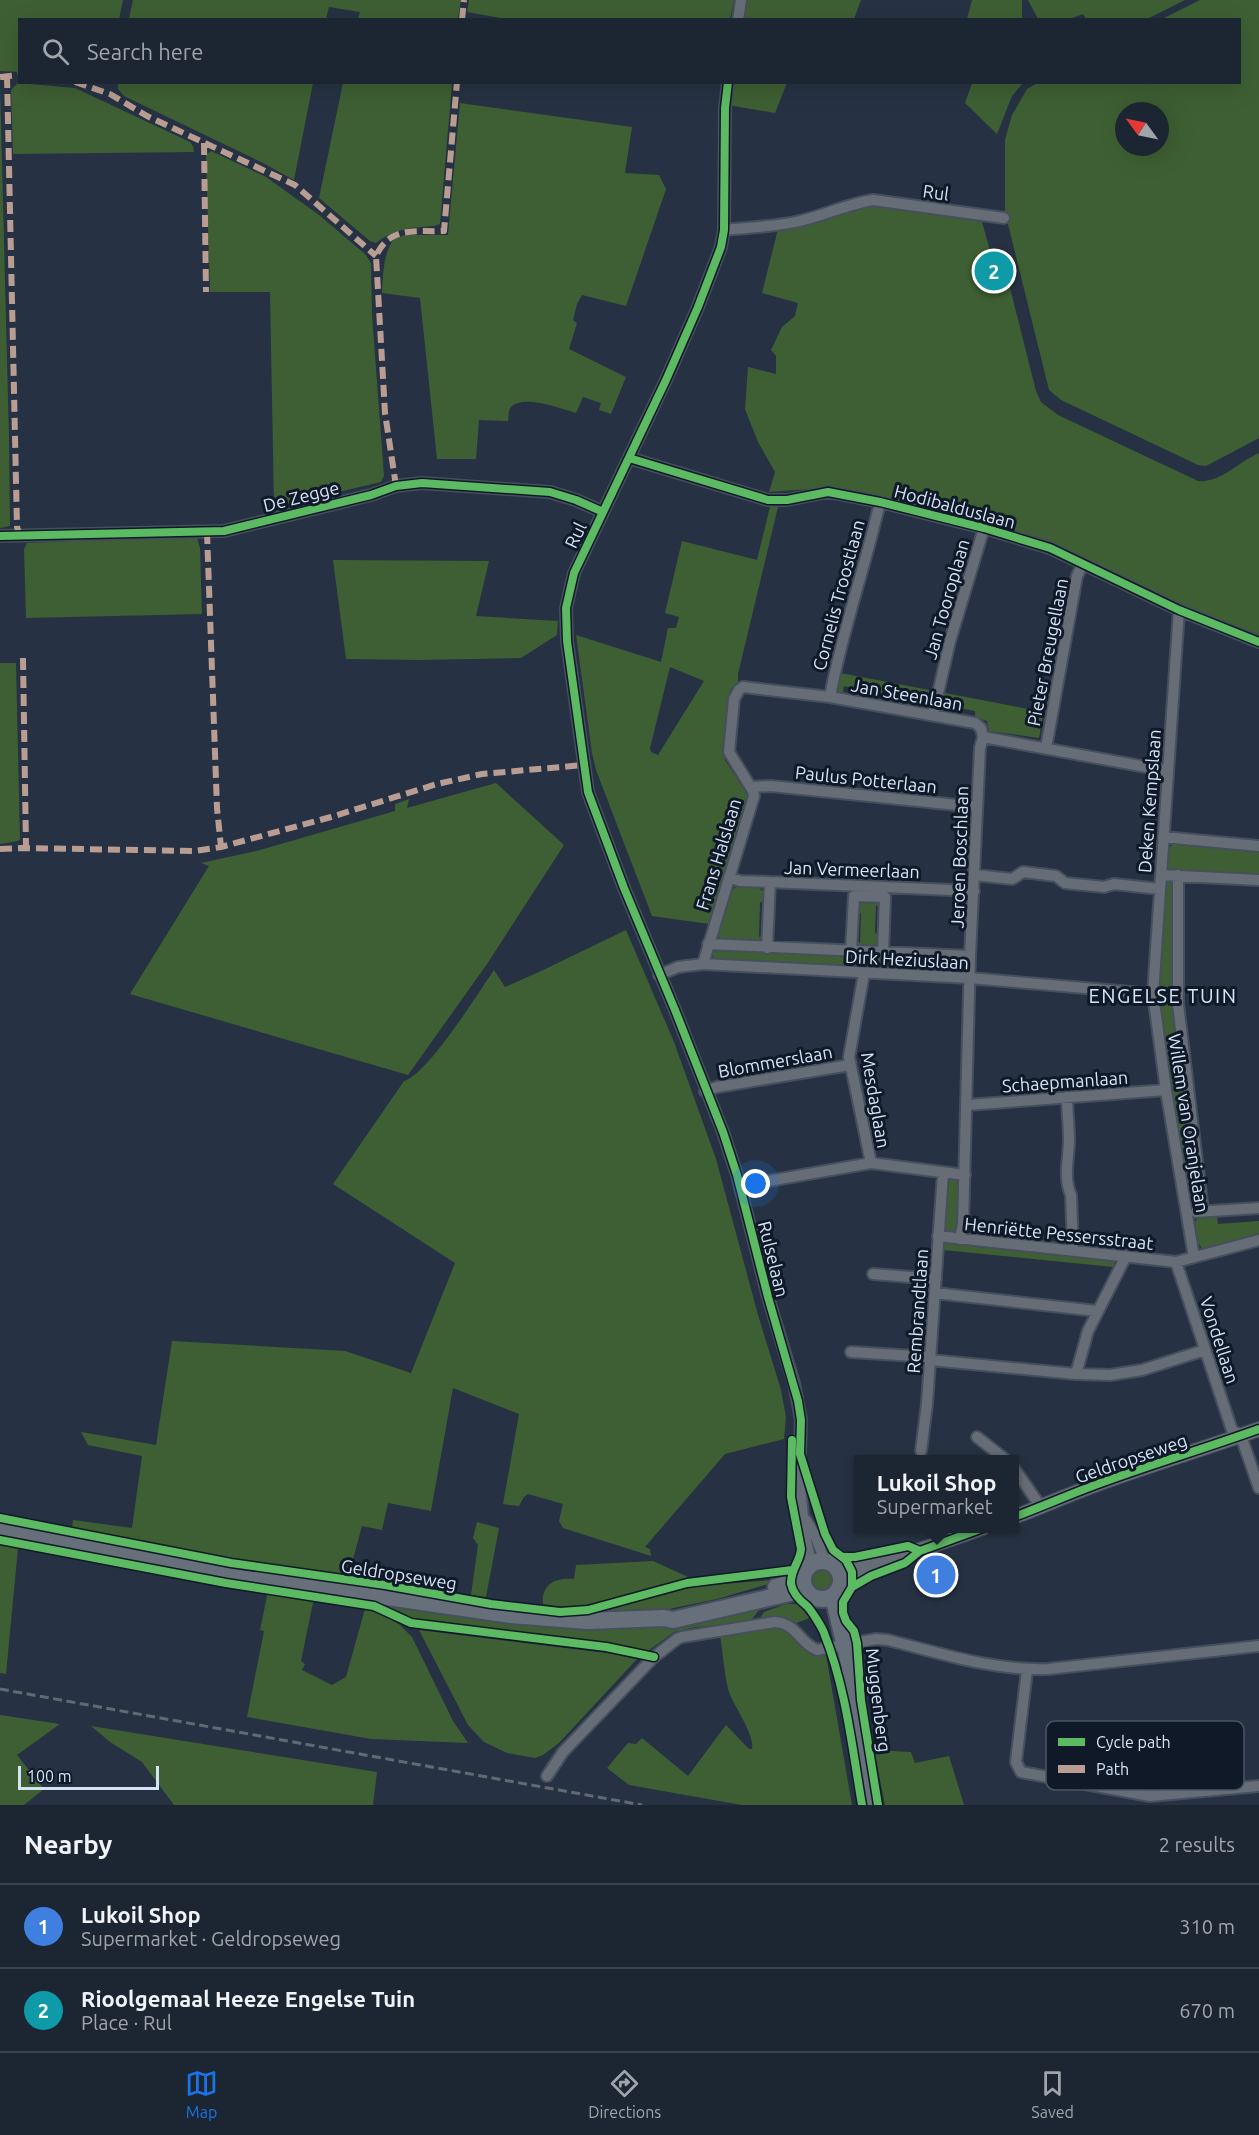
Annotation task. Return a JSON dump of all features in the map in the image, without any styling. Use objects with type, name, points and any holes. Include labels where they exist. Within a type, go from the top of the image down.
[{"type":"main road","name":"Geldropseweg","points":[[0,1529],[271,1580],[511,1615],[588,1621],[664,1618],[672,1613],[791,1583],[822,1580]]},
{"type":"main road","name":"Muggenberg","points":[[822,1580],[841,1646],[850,1668],[850,1686],[862,1742],[870,1805]]},
{"type":"street","points":[[738,18],[741,0]]},
{"type":"street","name":"Rul","points":[[659,975],[588,792],[567,641],[566,608],[574,573],[698,307],[721,247],[724,230],[725,108],[729,84]]},
{"type":"street","name":"Rul","points":[[724,230],[797,222],[856,203],[873,200],[1004,218]]},
{"type":"street","name":"Hodibalduslaan","points":[[629,458],[768,500],[787,500],[828,492],[880,502],[984,528],[1050,548],[1179,610],[1259,642]]},
{"type":"street","name":"De Zegge","points":[[0,536],[224,531],[371,495],[396,486],[422,483],[550,492],[603,512]]},
{"type":"street","name":"Cornelis Troostlaan","points":[[830,697],[847,617],[880,502]]},
{"type":"street","name":"Jan Tooroplaan","points":[[933,715],[950,641],[984,528]]},
{"type":"street","name":"Pieter Breugellaan","points":[[1046,748],[1077,576],[1083,564]]},
{"type":"street","name":"Deken Kempslaan","points":[[1153,994],[1179,610]]},
{"type":"street","name":"Jan Steenlaan","points":[[739,690],[749,686],[933,715],[975,723],[981,728],[983,737],[1168,771]]},
{"type":"street","name":"Frans Halslaan","points":[[703,964],[754,796],[751,787],[729,752],[734,699],[739,690]]},
{"type":"street","name":"Jeroen Boschlaan","points":[[970,978],[980,748],[983,737]]},
{"type":"street","name":"Paulus Potterlaan","points":[[751,787],[771,786],[977,807]]},
{"type":"street","points":[[1163,837],[1259,846]]},
{"type":"street","points":[[975,875],[1012,879],[1023,872],[1056,876],[1065,883],[1104,887],[1114,884],[1160,889]]},
{"type":"street","points":[[1161,875],[1259,879]]},
{"type":"street","name":"Deken Kempslaan","points":[[1177,988],[1178,875]]},
{"type":"street","name":"Jan Vermeerlaan","points":[[729,877],[740,881],[974,891]]},
{"type":"street","points":[[767,948],[770,882]]},
{"type":"street","name":"Dirk Heziuslaan","points":[[851,951],[854,896],[885,897],[883,953]]},
{"type":"street","name":"Dirk Heziuslaan","points":[[708,944],[970,956]]},
{"type":"street","name":"Dirk Heziuslaan","points":[[659,975],[678,967],[703,964],[970,978],[1153,994]]},
{"type":"street","name":"Mesdaglaan","points":[[864,973],[849,1047],[850,1065],[871,1163]]},
{"type":"street","name":"Rulselaan","points":[[659,975],[723,1132],[740,1186],[768,1297],[798,1401],[801,1420],[799,1482],[804,1516],[815,1535],[822,1580]]},
{"type":"street","points":[[960,1239],[963,1224],[965,1175],[970,978]]},
{"type":"street","name":"Willem van Oranjelaan","points":[[1177,988],[1203,1211]]},
{"type":"street","name":"Willem van Oranjelaan","points":[[1153,994],[1166,1090],[1194,1257]]},
{"type":"street","name":"Blommerslaan","points":[[705,1091],[717,1087],[850,1065]]},
{"type":"street","name":"Schaepmanlaan","points":[[967,1105],[1166,1090]]},
{"type":"street","points":[[1067,1097],[1069,1142],[1066,1154],[1068,1188],[1071,1195],[1072,1250]]},
{"type":"street","points":[[740,1186],[871,1163],[965,1175]]},
{"type":"street","name":"Rembrandtlaan","points":[[921,1451],[927,1404],[943,1173]]},
{"type":"street","points":[[1187,1214],[1259,1208]]},
{"type":"street","name":"Henriëtte Pessersstraat","points":[[938,1236],[1176,1262]]},
{"type":"street","points":[[1176,1262],[1259,1240]]},
{"type":"street","points":[[1076,1374],[1088,1331],[1126,1256]]},
{"type":"street","name":"Vondellaan","points":[[1176,1262],[1205,1350],[1259,1488]]},
{"type":"street","points":[[873,1274],[936,1279]]},
{"type":"street","points":[[935,1293],[1097,1311]]},
{"type":"street","points":[[851,1352],[1076,1374],[1110,1375],[1142,1370],[1205,1350]]},
{"type":"street","name":"Geldropseweg","points":[[1236,1433],[1259,1420]]},
{"type":"street","name":"Geldropseweg","points":[[1019,1515],[1176,1456],[1201,1441],[1259,1429]]},
{"type":"street","points":[[977,1437],[1000,1455]]},
{"type":"street","points":[[1019,1475],[1041,1506]]},
{"type":"street","name":"Geldropseweg","points":[[822,1580],[853,1577],[891,1564],[902,1556],[969,1533]]},
{"type":"street","points":[[547,1776],[570,1744],[654,1657],[677,1639],[775,1622],[794,1628],[810,1647],[817,1650],[876,1639],[888,1640],[981,1663],[1027,1670],[1259,1646]]},
{"type":"street","points":[[1027,1670],[1016,1762],[1021,1772],[1046,1777]]},
{"type":"street","points":[[1244,1787],[1259,1786]]},
{"type":"street","points":[[1118,1790],[1150,1796],[1215,1790]]},
{"type":"green space","points":[[0,0],[123,0],[119,18],[18,18],[18,72],[0,71]]},
{"type":"green space","points":[[133,0],[461,0],[458,18],[358,18],[360,12],[329,7],[326,18],[129,18]]},
{"type":"green space","points":[[469,0],[734,0],[730,18],[501,18],[467,12]]},
{"type":"green space","points":[[745,0],[861,0],[854,18],[741,18]]},
{"type":"green space","points":[[972,0],[1022,0],[1022,18],[967,18]]},
{"type":"green space","points":[[1028,0],[1185,0],[1149,18],[1085,18],[1083,14],[1073,18],[1037,18]]},
{"type":"green space","points":[[1200,0],[1259,0],[1259,438],[1206,466],[1198,465],[1061,400],[1049,390],[1005,212],[1005,140],[1012,115],[1027,89],[1036,84],[1241,84],[1241,18],[1164,18]]},
{"type":"green space","points":[[18,83],[75,88],[190,142],[194,152],[13,154],[11,90]]},
{"type":"green space","points":[[118,84],[313,84],[294,180],[124,96],[118,89]]},
{"type":"green space","points":[[343,84],[452,84],[440,224],[410,228],[376,243],[370,241],[319,198]]},
{"type":"green space","points":[[731,84],[787,84],[775,113],[728,105]]},
{"type":"green space","points":[[972,84],[1022,84],[1012,96],[997,134],[965,103]]},
{"type":"green space","points":[[0,85],[10,526],[0,528]]},
{"type":"green space","points":[[460,103],[632,127],[625,173],[659,175],[666,189],[626,306],[582,295],[573,320],[577,323],[569,349],[626,377],[611,414],[599,410],[601,403],[583,397],[576,413],[533,402],[517,403],[510,408],[508,421],[479,420],[476,459],[437,459],[420,298],[382,293],[386,258],[394,239],[405,235],[448,235]]},
{"type":"green space","points":[[211,151],[266,177],[319,215],[365,254],[371,263],[372,315],[384,476],[381,482],[274,507],[270,292],[210,292],[206,155]]},
{"type":"green space","points":[[867,205],[982,222],[991,254],[994,257],[1002,256],[1036,391],[1041,402],[1058,415],[1198,481],[1214,479],[1259,453],[1259,638],[1183,605],[1176,606],[1071,553],[823,488],[769,492],[775,472],[758,442],[745,409],[748,367],[776,374],[776,356],[771,350],[782,327],[795,316],[798,303],[762,293],[778,229],[801,227]]},
{"type":"green space","points":[[770,507],[778,507],[738,682],[731,689],[729,696],[722,752],[747,794],[741,821],[709,924],[652,916],[596,770],[576,635],[661,662],[668,628],[676,628],[679,617],[665,613],[682,541],[757,560]],"holes":[[[670,667],[704,681],[658,755],[651,752],[650,748]]]},
{"type":"green space","points":[[197,538],[200,548],[202,614],[26,618],[24,549],[27,543]]},
{"type":"green space","points":[[333,560],[489,561],[476,616],[558,621],[557,635],[521,658],[346,659]]},
{"type":"green space","points":[[0,663],[16,663],[20,839],[0,844]]},
{"type":"green space","points":[[840,673],[935,691],[930,706],[924,709],[925,701],[844,686],[842,695],[836,691]]},
{"type":"green space","points":[[945,693],[1044,712],[1039,738],[989,731],[987,721],[975,717],[975,711],[949,706],[946,711],[943,706]]},
{"type":"green space","points":[[496,783],[564,845],[487,964],[408,1075],[130,994],[209,866],[201,863],[260,850],[395,811],[395,804],[409,799],[407,808]]},
{"type":"green space","points":[[1173,844],[1259,851],[1259,877],[1171,871],[1166,866],[1167,850]]},
{"type":"green space","points":[[1167,878],[1174,881],[1173,991],[1199,1206],[1193,1209],[1169,1088],[1159,1003],[1158,984]]},
{"type":"green space","points":[[736,887],[759,888],[765,893],[765,899],[760,903],[759,937],[763,935],[759,941],[719,937],[718,933],[731,891]]},
{"type":"green space","points":[[877,899],[881,903],[882,910],[876,905],[875,932],[881,939],[877,948],[856,946],[854,939],[860,943],[861,914],[855,906],[858,901]]},
{"type":"green space","points":[[626,930],[674,1042],[716,1159],[758,1315],[781,1390],[786,1417],[784,1439],[725,1454],[645,1547],[650,1549],[651,1556],[563,1528],[559,1521],[563,1504],[528,1494],[519,1506],[503,1504],[519,1414],[453,1388],[431,1511],[388,1503],[382,1530],[362,1526],[348,1578],[140,1548],[71,1535],[73,1520],[132,1528],[142,1456],[88,1445],[81,1432],[156,1445],[172,1341],[345,1351],[411,1373],[455,1263],[333,1184],[404,1081],[414,1075],[439,1049],[494,970],[505,987]]},
{"type":"green space","points":[[716,948],[962,961],[964,966],[960,973],[715,960],[712,955]]},
{"type":"green space","points":[[953,1178],[960,1183],[959,1227],[952,1233],[944,1231],[947,1179]]},
{"type":"green space","points":[[1217,1215],[1218,1224],[1259,1221],[1259,1235],[1202,1249],[1198,1242],[1195,1221],[1202,1216]]},
{"type":"green space","points":[[947,1242],[1114,1260],[1115,1262],[1113,1267],[944,1250]]},
{"type":"green space","points":[[477,1522],[499,1528],[486,1597],[471,1595],[478,1545],[473,1538]]},
{"type":"green space","points":[[0,1545],[18,1548],[6,1674],[0,1673]]},
{"type":"green space","points":[[653,1561],[688,1577],[673,1583],[571,1608],[543,1604],[544,1591],[547,1587],[561,1579],[574,1579],[576,1565]]},
{"type":"green space","points":[[822,1565],[832,1569],[836,1579],[832,1589],[822,1593],[812,1589],[808,1579],[812,1569]]},
{"type":"green space","points":[[785,1579],[717,1599],[664,1610],[590,1613],[697,1586]]},
{"type":"green space","points":[[268,1591],[314,1598],[301,1661],[305,1664],[302,1670],[332,1685],[346,1677],[366,1605],[400,1625],[412,1637],[453,1721],[468,1743],[371,1739],[247,1717],[264,1631],[260,1630]]},
{"type":"green space","points":[[374,1601],[540,1626],[600,1630],[696,1620],[761,1607],[750,1622],[696,1627],[674,1632],[648,1651],[402,1618]]},
{"type":"green space","points":[[786,1604],[800,1604],[812,1617],[794,1624],[758,1621],[764,1612]]},
{"type":"green space","points":[[774,1625],[786,1630],[808,1651],[826,1655],[852,1805],[742,1805],[629,1785],[607,1768],[628,1743],[636,1744],[642,1738],[688,1776],[726,1725],[749,1749],[752,1749],[747,1728],[729,1692],[720,1635]]},
{"type":"green space","points":[[419,1630],[631,1656],[637,1659],[559,1743],[535,1758],[507,1753],[484,1742],[468,1725]]},
{"type":"green space","points":[[0,1715],[60,1724],[17,1755],[44,1789],[24,1805],[0,1805]]},
{"type":"green space","points":[[91,1726],[377,1772],[373,1805],[174,1805],[142,1762],[110,1742]]},
{"type":"green space","points":[[874,1750],[911,1752],[915,1763],[949,1756],[964,1805],[885,1805]]},
{"type":"railway","points":[[0,1689],[642,1805]]},
{"type":"marked path","points":[[462,18],[464,0]]},
{"type":"marked path","points":[[0,77],[18,75]]},
{"type":"marked path","points":[[7,76],[17,527],[20,536]]},
{"type":"marked path","points":[[81,84],[110,94],[147,116],[295,185],[376,256]]},
{"type":"marked path","points":[[396,486],[385,413],[376,256],[382,246],[396,235],[413,231],[444,231],[457,84]]},
{"type":"marked path","points":[[204,143],[206,292]]},
{"type":"marked path","points":[[207,532],[217,808],[221,847]]},
{"type":"marked path","points":[[23,658],[26,848]]},
{"type":"marked path","points":[[0,849],[195,851],[221,847],[331,817],[437,784],[482,774],[584,765]]},
{"type":"cycle path","points":[[728,84],[725,108],[724,230],[721,247],[666,380],[574,573],[566,608],[567,641],[588,792],[624,888],[723,1132],[737,1175],[768,1297],[798,1401],[801,1420],[800,1454],[825,1534],[833,1550],[846,1560],[852,1572],[852,1587],[843,1602],[843,1613],[854,1631],[857,1643],[861,1700],[878,1805]]},
{"type":"cycle path","points":[[629,458],[768,500],[787,500],[828,492],[880,502],[984,528],[1050,548],[1179,610],[1259,642]]},
{"type":"cycle path","points":[[0,536],[224,531],[371,495],[396,486],[422,483],[550,492],[603,512]]},
{"type":"cycle path","points":[[1019,1515],[1097,1484],[1259,1429]]},
{"type":"cycle path","points":[[792,1440],[791,1497],[801,1549],[791,1584],[793,1591],[819,1623],[832,1654],[848,1718],[862,1805]]},
{"type":"cycle path","points":[[0,1518],[231,1563],[385,1585],[491,1604],[560,1612],[588,1610],[687,1583],[792,1570]]},
{"type":"cycle path","points":[[852,1587],[871,1576],[905,1563],[920,1551],[969,1533]]},
{"type":"cycle path","points":[[0,1540],[226,1583],[374,1606],[411,1623],[606,1647],[654,1657]]},
{"type":"cycle path","points":[[844,1557],[855,1557],[908,1546],[920,1551]]},
{"type":"place","name":"Rioolgemaal Heeze Engelse Tuin","points":[[994,271]]},
{"type":"place","name":"Lukoil Shop","points":[[936,1575]]},
{"type":"district","name":"ENGELSE TUIN","points":[[1163,995]]}]
